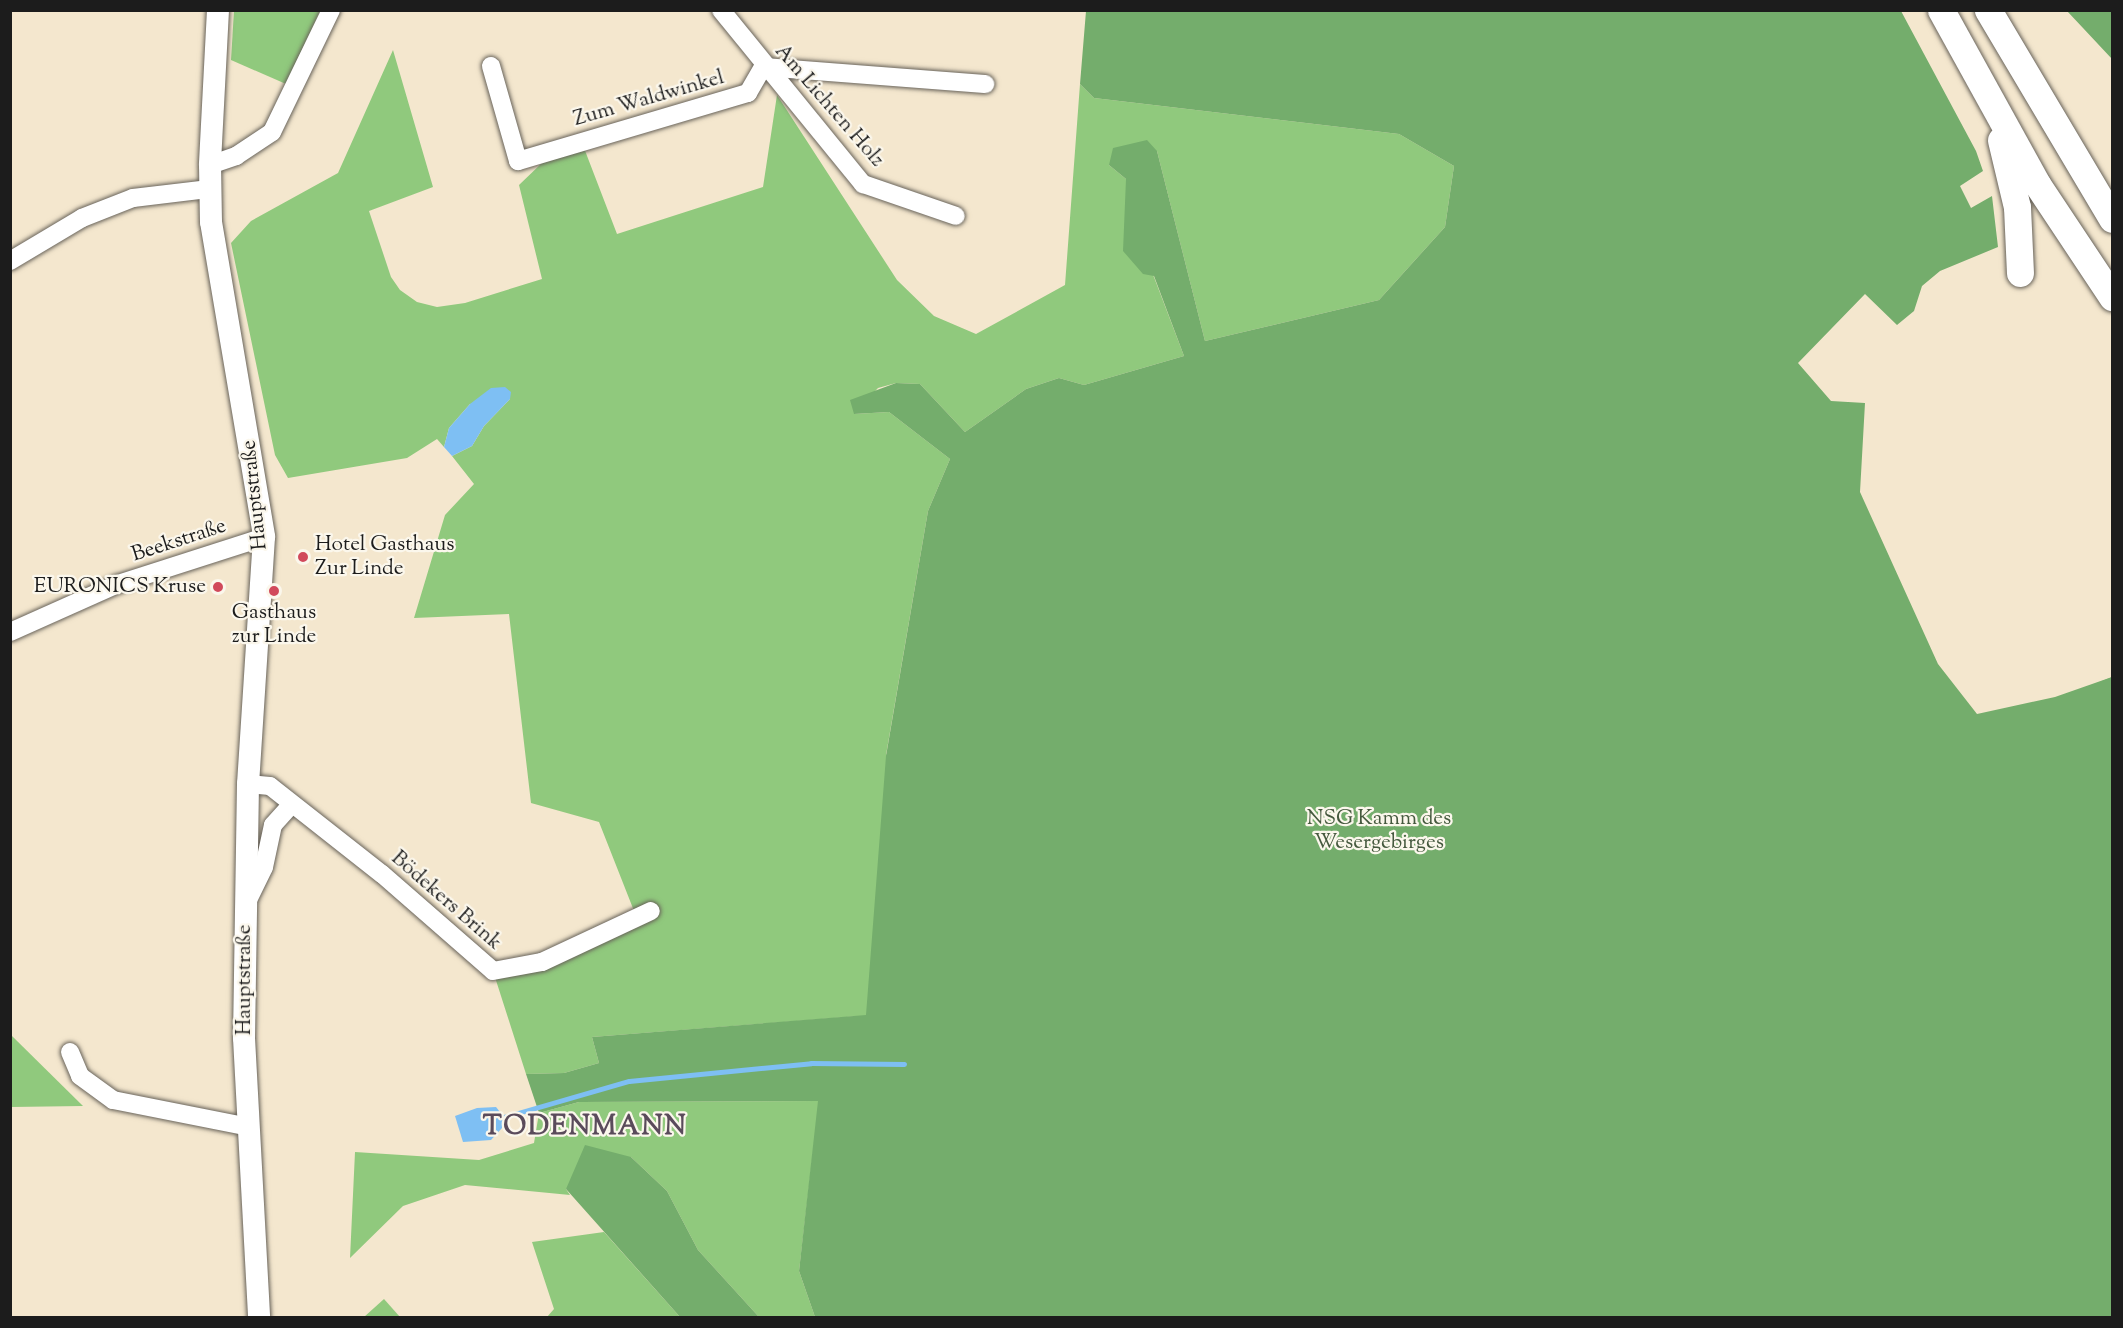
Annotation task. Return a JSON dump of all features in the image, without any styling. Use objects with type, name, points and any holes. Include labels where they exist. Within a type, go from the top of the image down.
[{"type":"highway","points":[[1941,10],[1993,110],[2037,184],[2112,297]]},
{"type":"highway","points":[[1989,10],[2112,219]]},
{"type":"highway","points":[[1993,110],[2017,207],[2020,273]]},
{"type":"main road","name":"Hauptstraße","points":[[218,10],[209,189],[217,266],[264,537],[248,784],[244,1038],[259,1317]]},
{"type":"street","points":[[210,165],[236,156],[272,132],[331,10]]},
{"type":"street","name":"Am Lichten Holz","points":[[721,10],[763,67],[863,184],[956,216]]},
{"type":"street","name":"Zum Waldwinkel","points":[[490,66],[518,161],[748,93],[763,67]]},
{"type":"street","points":[[763,67],[985,84]]},
{"type":"street","points":[[10,261],[81,218],[133,198],[209,189]]},
{"type":"street","name":"Beekstraße","points":[[10,632],[118,584],[264,537]]},
{"type":"street","name":"Bödekers Brink","points":[[248,784],[270,786],[382,874],[493,971],[542,962],[651,911]]},
{"type":"street","points":[[245,907],[264,867],[273,825],[292,804]]},
{"type":"street","points":[[70,1052],[80,1076],[113,1100],[249,1127]]},
{"type":"green space","name":"NSG Kamm des Wesergebirges","points":[[1168,10],[1761,312],[1872,773],[2112,677],[2112,1317],[859,1016],[592,1037],[599,1063],[564,1073],[526,1074],[493,971],[522,975],[636,916],[599,822],[531,803],[509,614],[414,618],[445,515],[474,484],[452,456],[472,446],[484,426],[510,399],[470,404],[449,428],[444,447],[437,439],[407,458],[288,478],[275,455],[231,243],[251,221],[338,173],[393,50],[433,187],[369,211],[391,277],[400,290],[417,302],[437,307],[465,303],[542,279],[519,185],[544,161],[584,148],[617,234],[763,187],[777,95],[897,280],[934,316],[976,334],[1065,285],[1080,84],[1094,98],[1399,134],[1454,166],[1445,227],[1379,300],[1205,341],[1157,151],[1109,165],[1126,179],[1127,206],[1184,356],[1084,385],[1059,378],[1026,389],[965,432],[920,384],[896,383],[878,388],[854,414],[889,412],[950,459],[928,511],[886,755],[1382,302],[1452,226],[1461,163]]},
{"type":"green space","points":[[234,11],[320,11],[286,84],[231,60]]},
{"type":"green space","name":"NSG Kamm des Wesergebirges","points":[[1086,11],[1901,11],[1976,151],[1983,171],[1960,186],[1971,208],[1992,196],[1998,247],[1940,271],[1922,286],[1914,311],[1897,325],[1865,294],[1798,363],[1831,401],[1865,403],[1860,492],[1938,664],[1977,714],[2055,697],[2112,677],[2112,1317],[815,1317],[799,1271],[818,1101],[579,1102],[539,1113],[526,1074],[564,1073],[599,1063],[592,1037],[866,1015],[886,756],[928,511],[950,459],[889,412],[854,414],[850,400],[896,383],[920,384],[965,432],[1026,389],[1059,378],[1084,385],[1184,356],[1154,276],[1143,274],[1123,251],[1126,179],[1109,165],[1113,148],[1147,140],[1157,151],[1205,341],[1379,300],[1445,227],[1454,166],[1399,134],[1094,98],[1080,84]]},
{"type":"green space","points":[[2067,11],[2112,11],[2112,59],[2083,28]]},
{"type":"green space","points":[[11,1035],[83,1106],[11,1107]]},
{"type":"green space","points":[[819,1101],[799,1271],[815,1317],[759,1317],[698,1250],[667,1191],[631,1157],[566,1189],[570,1195],[465,1185],[403,1206],[350,1258],[355,1152],[479,1160],[534,1143],[539,1113],[579,1102]]},
{"type":"green space","points":[[585,1145],[631,1157],[667,1191],[698,1250],[759,1317],[680,1317],[566,1189]]},
{"type":"green space","points":[[604,1232],[680,1317],[547,1317],[554,1309],[532,1242]]},
{"type":"green space","points":[[384,1299],[400,1317],[364,1317]]},
{"type":"water","points":[[505,387],[511,392],[510,399],[484,426],[472,446],[452,456],[444,447],[449,428],[470,404],[491,388]]},
{"type":"water","points":[[496,1107],[504,1117],[502,1128],[491,1140],[463,1142],[455,1116],[477,1108]]},
{"type":"waterway","points":[[504,1117],[629,1081],[811,1063],[904,1064]]},
{"type":"place","name":"Hotel Gasthaus Zur Linde","points":[[303,557]]},
{"type":"place","name":"EURONICS Kruse","points":[[218,587]]},
{"type":"place","name":"Gasthaus zur Linde","points":[[274,591]]},
{"type":"district","name":"TODENMANN","points":[[585,1128]]}]
